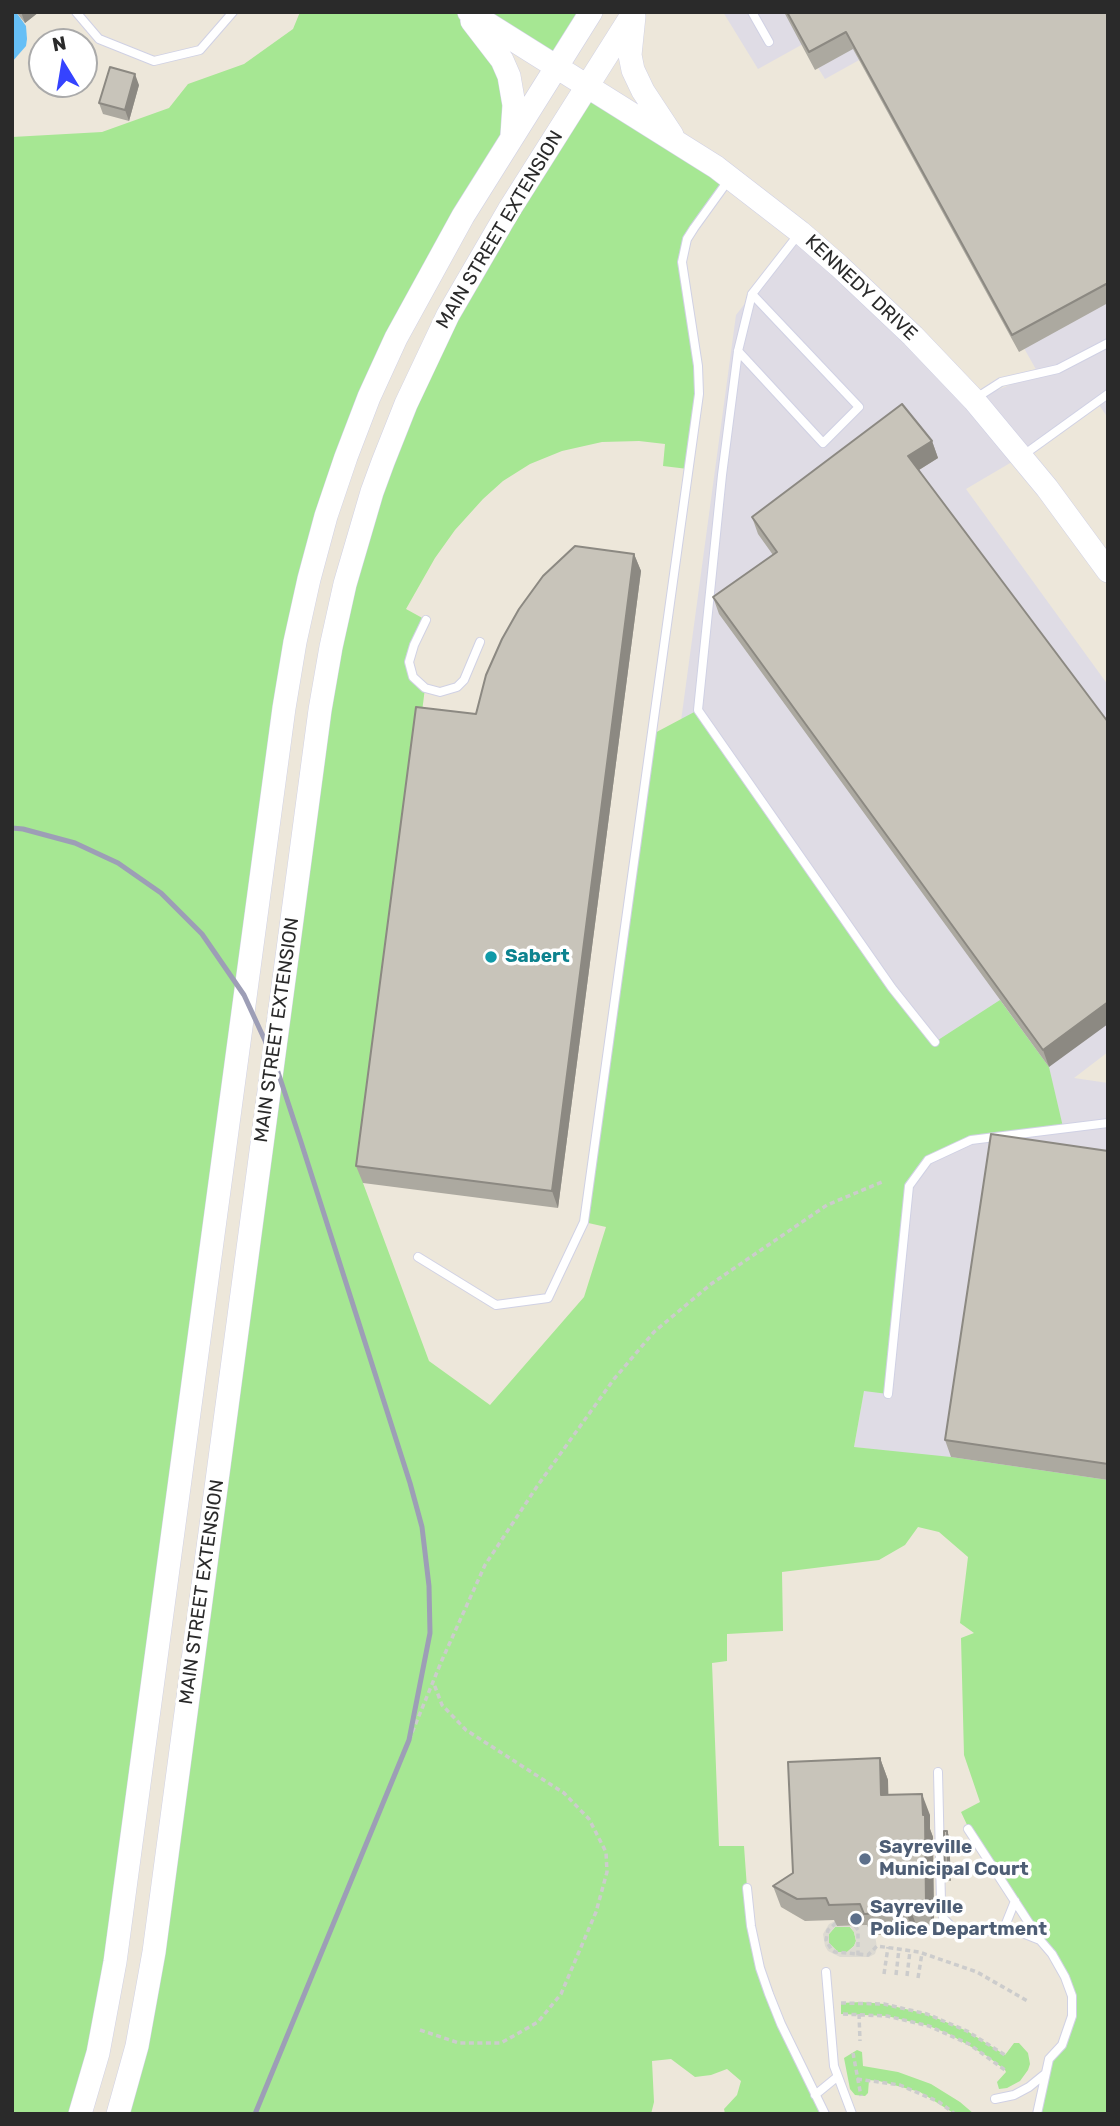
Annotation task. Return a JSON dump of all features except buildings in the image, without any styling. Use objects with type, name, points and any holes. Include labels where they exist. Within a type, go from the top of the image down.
[{"type":"main road","name":"KENNEDY DRIVE","points":[[467,12],[675,141],[730,178],[800,232],[878,301],[974,400],[1022,456],[1108,571]]},
{"type":"main road","points":[[467,12],[502,60],[509,76],[514,105],[512,139]]},
{"type":"main road","name":"MAIN STREET EXTENSION","points":[[80,2114],[98,2053],[115,1962],[282,721],[302,610],[336,487],[382,367],[445,248],[591,12]]},
{"type":"main road","name":"MAIN STREET EXTENSION","points":[[118,2114],[137,2046],[153,1952],[320,710],[338,615],[376,482],[406,404],[434,344],[495,232],[634,12]]},
{"type":"main road","points":[[634,12],[630,55],[633,70],[675,141]]},
{"type":"lane","points":[[76,12],[99,39],[154,61],[200,50],[233,12]]},
{"type":"lane","points":[[752,12],[769,42]]},
{"type":"lane","points":[[418,1257],[496,1305],[548,1298],[584,1222],[699,394],[698,366],[682,262],[694,228],[730,178]]},
{"type":"lane","points":[[800,232],[752,294],[738,351],[722,475],[698,710],[892,988],[935,1042]]},
{"type":"lane","points":[[738,351],[823,443],[859,407],[752,294]]},
{"type":"lane","points":[[974,400],[1001,382],[1058,369],[1108,343]]},
{"type":"lane","points":[[1022,456],[1108,394]]},
{"type":"lane","points":[[426,620],[409,662],[412,677],[425,688],[440,691],[457,687],[464,680],[480,642]]},
{"type":"lane","points":[[888,1394],[909,1186],[928,1160],[971,1140],[1108,1123]]},
{"type":"lane","points":[[938,1772],[943,1918],[957,1932],[978,1934],[1005,1926],[1040,1940]]},
{"type":"lane","points":[[968,1829],[1040,1940],[1052,1954],[1072,1996],[1072,2016],[1062,2045],[1049,2059],[1037,2114]]},
{"type":"lane","points":[[747,1888],[751,1926],[760,1968],[769,1994],[825,2114]]},
{"type":"lane","points":[[1005,1926],[1015,1901]]},
{"type":"lane","points":[[826,1972],[837,2077],[851,2112]]},
{"type":"lane","points":[[995,2099],[1014,2095],[1045,2074]]},
{"type":"lane","points":[[815,2095],[837,2077]]},
{"type":"path","points":[[409,1740],[485,1565],[614,1379],[654,1332],[711,1284],[827,1205],[883,1182]]},
{"type":"path","points":[[421,2030],[459,2043],[501,2043],[538,2022],[561,1994],[596,1912],[607,1872],[606,1852],[589,1819],[564,1793],[466,1730],[442,1705],[433,1682]]},
{"type":"path","points":[[836,1923],[831,1926],[826,1940],[831,1950],[840,1954],[868,1955],[877,1946],[922,1953],[977,1972],[1029,2002]]},
{"type":"path","points":[[855,1926],[858,1930],[858,1956]]},
{"type":"path","points":[[884,1974],[888,1947]]},
{"type":"path","points":[[896,1975],[899,1949]]},
{"type":"path","points":[[907,1976],[911,1951]]},
{"type":"path","points":[[918,1978],[922,1953]]},
{"type":"path","points":[[841,2003],[884,2004],[927,2014],[967,2031],[1005,2055]]},
{"type":"path","points":[[841,2014],[887,2016],[929,2026],[969,2044],[1005,2070]]},
{"type":"path","points":[[859,2014],[860,2041]]},
{"type":"path","points":[[853,2053],[860,2096]]},
{"type":"path","points":[[858,2079],[900,2085],[939,2102],[955,2114]]},
{"type":"shaded area","points":[[723,12],[1108,12],[1108,418],[1097,402],[1022,456],[966,489],[1108,685],[1108,1052],[1074,1078],[1108,1083],[1108,1481],[854,1447],[864,1390],[681,721],[736,315],[800,232],[974,400],[1038,373],[861,59],[825,79],[803,44],[758,69]]},
{"type":"shaded area","points":[[835,1921],[837,1926],[869,1925],[875,1935],[875,1954],[869,1957],[840,1957],[828,1951],[823,1934],[829,1924]],"holes":[[[835,1927],[850,1927],[856,1941],[854,1946],[847,1952],[838,1952],[829,1943],[829,1934]]]},
{"type":"green space","points":[[300,12],[466,12],[502,60],[512,139],[396,338],[309,579],[119,1927],[80,2114],[12,2114],[12,137],[102,132],[169,108],[188,84],[244,64],[293,29]]},
{"type":"green space","points":[[469,12],[591,12],[558,67]]},
{"type":"green space","points":[[587,86],[730,178],[684,250],[698,366],[688,469],[663,466],[665,444],[639,441],[602,442],[562,451],[530,464],[503,481],[455,530],[435,558],[406,609],[426,620],[410,670],[425,688],[363,1183],[429,1361],[490,1405],[584,1297],[606,1227],[584,1222],[651,735],[698,710],[935,1042],[1000,1000],[1049,1067],[1063,1127],[971,1140],[928,1160],[909,1186],[888,1394],[864,1391],[854,1447],[951,1457],[1108,1480],[1108,2114],[1037,2114],[1045,2074],[1062,2045],[1072,2016],[1065,1977],[969,1829],[961,1812],[980,1802],[964,1755],[961,1638],[974,1633],[960,1623],[968,1557],[939,1532],[918,1527],[905,1545],[879,1560],[782,1572],[783,1631],[727,1634],[727,1661],[712,1663],[719,1846],[744,1846],[747,1888],[760,1968],[825,2114],[725,2114],[724,2109],[737,2095],[741,2081],[727,2069],[695,2077],[671,2059],[652,2061],[654,2102],[651,2114],[118,2114],[128,2079],[320,710],[406,404]]},
{"type":"green space","points":[[836,1926],[850,1927],[854,1932],[856,1941],[847,1952],[838,1952],[829,1943],[829,1934]]},
{"type":"green space","points":[[862,2002],[927,2014],[967,2031],[1005,2055],[1014,2043],[1019,2043],[1028,2053],[1028,2070],[1020,2081],[999,2089],[997,2082],[1005,2070],[949,2034],[929,2026],[887,2016],[841,2014],[841,2003]]},
{"type":"green space","points":[[857,2050],[862,2052],[863,2066],[898,2072],[931,2084],[974,2114],[955,2114],[920,2092],[879,2081],[869,2080],[868,2093],[865,2096],[855,2095],[850,2089],[844,2058]]},
{"type":"water","points":[[12,12],[16,12],[26,26],[27,39],[26,46],[12,62]]},
{"type":"railway","points":[[12,828],[75,843],[118,863],[161,893],[202,934],[244,995],[274,1060],[422,1527],[429,1586],[430,1633],[409,1740],[255,2114]]},
{"type":"place","name":"Sabert","points":[[491,957]]},
{"type":"place","name":"Sayreville Municipal Court","points":[[865,1859]]},
{"type":"place","name":"Sayreville Police Department","points":[[856,1919]]}]
